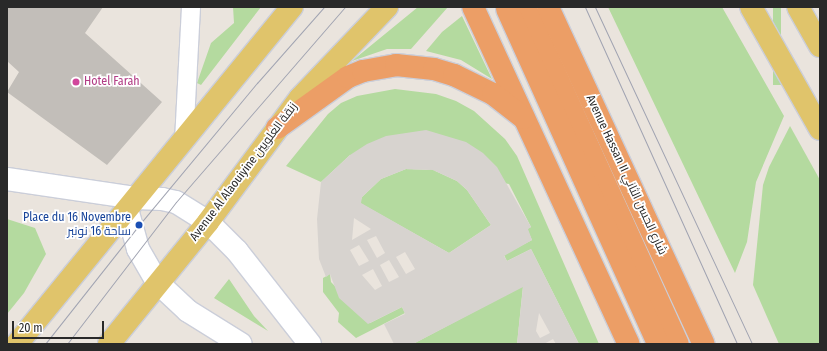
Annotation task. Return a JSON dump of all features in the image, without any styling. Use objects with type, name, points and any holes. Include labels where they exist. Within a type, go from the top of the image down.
[{"type":"highway","points":[[473,7],[629,344]]},
{"type":"highway","name":"Avenue Hassan II شارع الحسن الثاني","points":[[548,7],[704,344]]},
{"type":"highway","points":[[516,8],[658,344]]},
{"type":"highway","points":[[516,8],[678,344]]},
{"type":"highway","points":[[277,128],[348,78],[363,71],[396,65],[454,75],[492,94],[526,119]]},
{"type":"main road","points":[[17,344],[292,7]]},
{"type":"main road","name":"Avenue Al Alaouiyine زنقة العلويين","points":[[109,344],[208,222],[312,83],[387,7]]},
{"type":"main road","points":[[751,7],[820,128]]},
{"type":"main road","points":[[798,7],[820,46]]},
{"type":"street","points":[[7,179],[131,204],[162,198],[176,202],[208,222],[237,252],[310,344]]},
{"type":"street","points":[[131,204],[138,249],[158,283],[188,311],[241,344]]},
{"type":"lane","points":[[184,141],[191,7]]},
{"type":"green space","points":[[233,7],[261,7],[201,85],[197,83],[211,43],[234,23]]},
{"type":"green space","points":[[418,7],[448,7],[411,49],[387,49],[352,61]]},
{"type":"green space","points":[[608,7],[722,7],[784,116],[756,182],[747,242],[735,273]]},
{"type":"green space","points":[[773,7],[781,7],[781,85],[773,85]]},
{"type":"green space","points":[[462,16],[492,79],[461,60],[426,51],[442,32]]},
{"type":"green space","points":[[395,89],[436,94],[456,101],[474,111],[505,139],[517,156],[599,344],[579,344],[531,249],[507,261],[504,255],[532,240],[527,229],[531,227],[509,184],[350,155],[321,182],[286,166],[328,114],[341,103],[357,96]]},
{"type":"green space","points":[[790,126],[820,180],[820,344],[779,344],[753,285],[763,185],[769,167]]},
{"type":"green space","points":[[406,169],[433,170],[457,181],[467,190],[491,225],[449,253],[360,203],[362,197],[381,179]]},
{"type":"green space","points":[[7,219],[35,228],[46,254],[24,293],[7,314]]},
{"type":"green space","points":[[330,274],[331,282],[370,323],[402,307],[405,313],[356,338],[338,322],[339,313],[323,292],[323,278]]},
{"type":"green space","points":[[229,279],[254,316],[268,331],[214,298]]},
{"type":"green space","points":[[523,286],[517,344],[413,344]]},
{"type":"shaded area","points":[[426,130],[466,142],[483,153],[497,167],[531,227],[528,229],[532,240],[504,256],[507,261],[531,249],[579,344],[556,344],[553,339],[544,344],[517,344],[523,287],[413,344],[394,344],[384,324],[405,314],[402,307],[368,324],[339,298],[330,274],[326,277],[319,259],[317,219],[321,182],[350,155],[367,144],[386,136]],"holes":[[[406,169],[433,170],[457,181],[467,190],[491,225],[449,253],[361,203],[362,197],[381,179]],[[354,218],[371,229],[352,240]],[[376,236],[385,253],[377,258],[367,240]],[[359,245],[369,261],[359,266],[350,250]],[[405,252],[415,269],[406,274],[396,257]],[[389,260],[399,277],[389,282],[380,265]],[[373,269],[382,286],[375,290],[362,275]],[[539,313],[550,333],[540,338],[536,331]]]},
{"type":"building","name":"Hotel Farah","points":[[7,7],[103,7],[85,33],[162,102],[107,165],[7,92],[19,72],[7,61]]},
{"type":"tram line","points":[[45,344],[139,225],[257,83],[324,7]]},
{"type":"tram line","points":[[67,344],[176,202],[345,7]]},
{"type":"tram line","points":[[585,7],[737,344]]},
{"type":"tram line","points":[[595,7],[752,344]]},
{"type":"place","name":"Hotel Farah","points":[[76,82]]},
{"type":"place","name":"Place du 16 Novembre ساحة 16 نونبر","points":[[139,225]]}]
